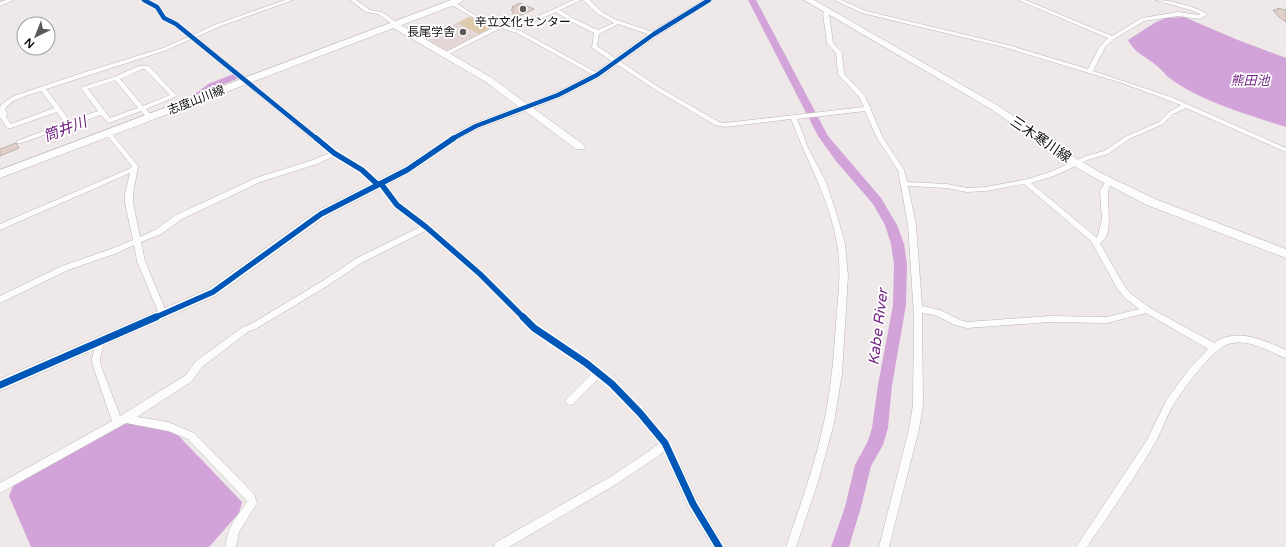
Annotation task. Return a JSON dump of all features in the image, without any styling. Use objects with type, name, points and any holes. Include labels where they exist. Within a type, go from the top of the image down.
[{"type":"main road","name":"志度山川線","points":[[0,174],[455,1]]},
{"type":"street","points":[[0,4],[11,0]]},
{"type":"street","points":[[144,0],[157,7],[164,18],[176,24],[334,153],[362,170],[378,184],[382,185],[397,205],[426,227],[496,289],[534,328],[586,362],[612,384],[640,413],[665,443],[693,504],[719,547]]},
{"type":"street","points":[[58,109],[10,127],[3,117],[4,113],[1,108],[10,100],[42,88],[166,49],[219,25],[290,0]]},
{"type":"street","points":[[353,0],[368,11],[380,13],[398,27],[489,80],[580,148]]},
{"type":"street","points":[[445,54],[501,26],[526,23],[578,0]]},
{"type":"street","points":[[586,0],[590,2],[600,13],[619,22],[654,34]]},
{"type":"street","points":[[0,385],[220,288],[321,214],[419,164],[466,132],[558,94],[597,75],[654,34],[709,0]]},
{"type":"street","name":"三木寒川線","points":[[808,0],[994,107],[1076,163],[1109,181],[1173,211],[1286,254]]},
{"type":"street","points":[[837,0],[857,10],[873,15],[1006,46],[1149,90],[1286,150]]},
{"type":"street","points":[[1021,0],[1112,38]]},
{"type":"street","points":[[1090,71],[1103,46],[1112,38],[1142,20],[1178,14],[1200,17],[1204,14],[1189,8],[1158,0]]},
{"type":"street","points":[[455,1],[481,20],[519,32],[597,75]]},
{"type":"street","points":[[556,9],[597,34]]},
{"type":"street","points":[[828,11],[826,14],[830,43],[839,53],[841,74],[860,93],[880,138],[901,170],[912,226],[917,309],[918,405],[914,429],[884,547]]},
{"type":"street","points":[[619,22],[597,34],[594,47],[658,89],[717,124],[725,125],[867,109]]},
{"type":"street","points":[[141,67],[147,67],[174,96],[142,108],[108,121],[84,88],[116,78],[141,67]]},
{"type":"street","points":[[116,78],[149,117]]},
{"type":"street","points":[[42,88],[69,124]]},
{"type":"street","points":[[904,184],[947,186],[967,190],[986,189],[1026,182],[1052,174],[1088,156],[1110,150],[1127,138],[1161,123],[1171,113],[1186,105]]},
{"type":"street","points":[[19,142],[102,112]]},
{"type":"street","points":[[791,547],[813,482],[829,423],[837,373],[844,276],[841,244],[832,212],[822,182],[805,148],[795,117]]},
{"type":"street","points":[[108,133],[135,166],[129,194],[129,203],[136,242],[143,266],[163,314]]},
{"type":"street","points":[[0,300],[65,268],[136,242],[158,232],[179,217],[258,180],[315,162],[334,153]]},
{"type":"street","points":[[0,227],[134,169]]},
{"type":"street","points":[[1095,242],[1101,239],[1105,228],[1104,195],[1109,181]]},
{"type":"street","points":[[1026,182],[1086,232],[1095,242],[1120,286],[1127,294],[1147,310],[1215,348]]},
{"type":"street","points":[[0,488],[122,421],[189,378],[199,364],[246,329],[254,326],[324,284],[360,260],[426,227]]},
{"type":"street","points":[[917,309],[937,312],[958,323],[967,325],[1050,319],[1107,320],[1147,310]]},
{"type":"street","points":[[1081,547],[1151,442],[1171,401],[1209,353],[1219,344],[1232,340],[1246,340],[1261,342],[1286,354]]},
{"type":"street","points":[[100,342],[96,359],[97,366],[122,421]]},
{"type":"street","points":[[570,401],[598,373]]},
{"type":"street","points":[[122,421],[174,427],[188,434],[250,497],[252,503],[233,531],[230,540],[231,547]]},
{"type":"street","points":[[499,547],[614,480],[653,454],[665,443]]},
{"type":"shaded area","name":"長尾学舎","points":[[471,16],[498,26],[447,52],[423,39]]},
{"type":"shaded area","points":[[469,17],[493,26],[479,34],[458,23]]},
{"type":"water","name":"熊田池","points":[[1184,17],[1238,40],[1286,58],[1286,127],[1209,100],[1180,86],[1153,63],[1137,52],[1128,40],[1156,22],[1166,18]]},
{"type":"water","points":[[128,422],[176,433],[242,502],[239,513],[209,547],[31,547],[9,496],[13,486]]},
{"type":"building","name":"辛立文化センター","points":[[520,3],[534,9],[519,16],[512,13],[514,11],[511,10],[514,8],[512,7]]},
{"type":"building","points":[[1277,8],[1286,10],[1286,22],[1273,10],[1278,10]]},
{"type":"building","points":[[16,143],[19,148],[0,156],[0,149]]},
{"type":"waterway","name":"Kabe River","points":[[752,0],[823,136],[877,201],[885,213],[891,225],[897,244],[901,264],[900,305],[885,385],[880,428],[875,445],[863,465],[853,507],[840,547]]},
{"type":"waterway","name":"筒井川","points":[[200,94],[211,86],[236,76]]},
{"type":"cycle path","points":[[144,0],[157,7],[164,18],[176,24],[334,153],[362,170],[376,183],[382,185],[397,205],[426,227],[480,274],[534,328],[586,363],[612,384],[640,413],[665,443],[693,504],[719,547]]},
{"type":"cycle path","points":[[0,385],[213,292],[321,214],[407,170],[457,136],[476,126],[558,95],[597,75],[654,34],[709,0]]},
{"type":"place","name":"辛立文化センター","points":[[523,9]]},
{"type":"place","name":"長尾学舎","points":[[463,32]]}]
